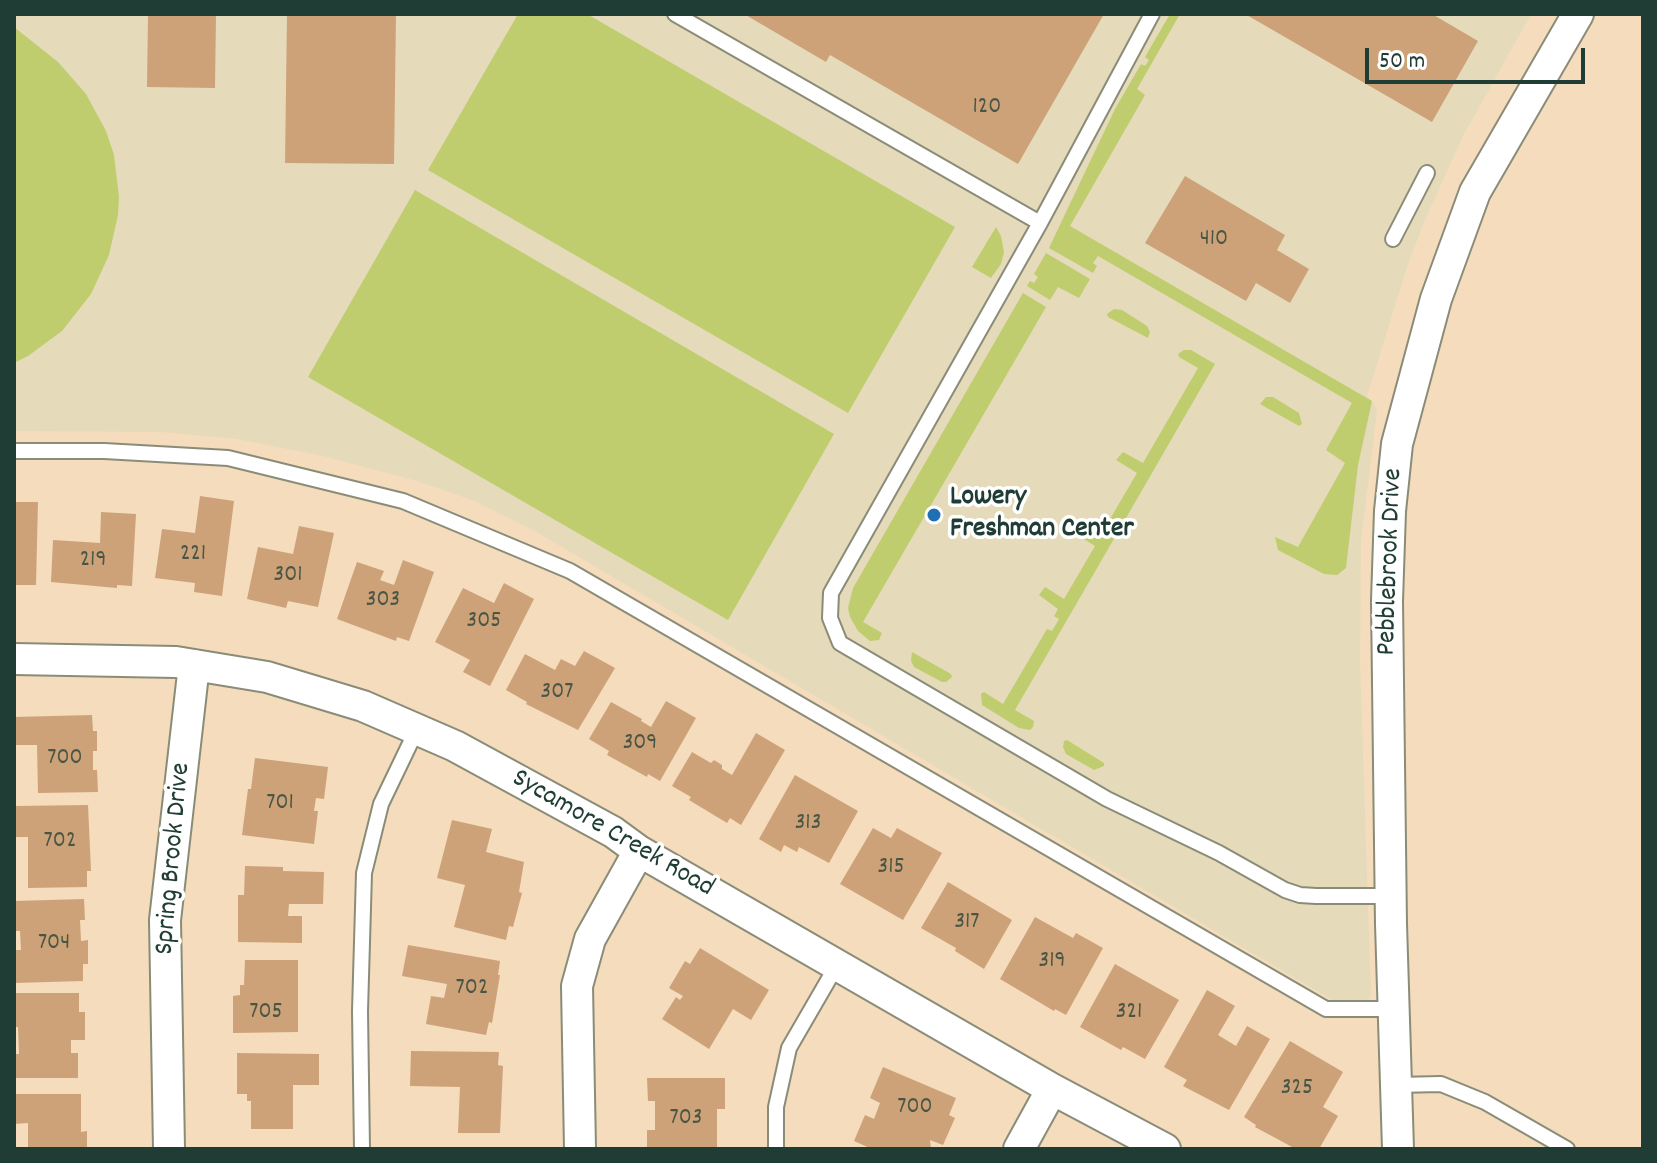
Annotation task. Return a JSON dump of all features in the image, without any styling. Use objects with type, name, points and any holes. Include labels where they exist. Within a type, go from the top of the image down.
[{"type":"street","name":"Pebblebrook Drive","points":[[1398,1149],[1391,896],[1388,549],[1397,444],[1436,299],[1475,192],[1578,14]]},
{"type":"street","name":"Sycamore Creek Road","points":[[14,659],[176,662],[267,677],[363,706],[455,746],[613,832],[639,851],[1052,1089],[1165,1149]]},
{"type":"street","name":"Spring Brook Drive","points":[[169,1149],[165,920],[194,665]]},
{"type":"street","points":[[580,1149],[577,986],[590,939],[639,851]]},
{"type":"street","points":[[1019,1149],[1052,1089]]},
{"type":"lane","points":[[675,14],[1040,223]]},
{"type":"lane","points":[[1152,14],[1040,223],[831,593],[830,618],[840,643],[1107,799],[1219,853],[1285,890],[1316,896],[1391,896]]},
{"type":"lane","points":[[1393,239],[1427,173]]},
{"type":"lane","points":[[14,451],[104,451],[228,458],[403,501],[570,571],[1326,1009],[1394,1009]]},
{"type":"lane","points":[[362,1149],[360,1011],[364,873],[381,804],[417,729]]},
{"type":"lane","points":[[776,1149],[776,1107],[789,1048],[837,965]]},
{"type":"lane","points":[[1397,1085],[1441,1084],[1485,1102],[1567,1149]]},
{"type":"shaded area","name":"Lowery Freshman Center","points":[[14,14],[1531,14],[1463,136],[1424,222],[1367,396],[1377,412],[1361,540],[1360,662],[1371,995],[1368,1000],[1355,1004],[1332,1000],[533,530],[472,500],[417,481],[323,456],[237,439],[160,432],[14,431]]},
{"type":"green space","points":[[518,14],[587,14],[955,227],[848,413],[428,170]]},
{"type":"green space","points":[[1170,14],[1180,14],[1137,89],[1145,95],[1070,226],[1372,401],[1358,465],[1346,568],[1337,575],[1324,574],[1278,550],[1275,537],[1298,547],[1345,463],[1326,450],[1352,403],[1098,256],[1093,263],[1097,266],[1093,273],[1049,248],[1115,109],[1141,64],[1145,66],[1149,60],[1145,57]]},
{"type":"green space","points":[[14,27],[58,62],[86,94],[106,131],[114,155],[119,197],[109,255],[91,294],[62,331],[14,363]]},
{"type":"green space","points":[[415,190],[834,434],[728,620],[308,377]]},
{"type":"green space","points":[[996,227],[1004,252],[1001,264],[991,278],[972,267]]},
{"type":"green space","points":[[1046,253],[1090,279],[1079,298],[1058,287],[1050,300],[1027,286],[1038,277],[1034,274]]},
{"type":"green space","points":[[1023,293],[1046,307],[863,622],[882,633],[879,640],[870,641],[858,631],[850,617],[848,608],[853,588]]},
{"type":"green space","points":[[1114,309],[1122,310],[1147,326],[1150,332],[1148,338],[1108,317],[1107,314]]},
{"type":"green space","points":[[1191,350],[1215,364],[1015,710],[1034,721],[1030,730],[1019,728],[982,705],[981,694],[984,692],[1003,704],[1047,629],[1052,631],[1059,619],[1054,616],[1058,609],[1039,595],[1045,587],[1064,599],[1095,546],[1074,533],[1081,525],[1100,536],[1137,473],[1116,460],[1123,452],[1143,463],[1198,368],[1179,357],[1178,354]]},
{"type":"green space","points":[[1266,397],[1273,397],[1299,413],[1302,424],[1299,426],[1260,404]]},
{"type":"green space","points":[[912,652],[952,677],[942,682],[914,667]]},
{"type":"green space","points":[[1067,740],[1104,763],[1104,766],[1094,770],[1066,754],[1063,747]]},
{"type":"building","points":[[148,14],[216,14],[215,88],[147,87]]},
{"type":"building","points":[[287,14],[396,14],[394,164],[285,163]]},
{"type":"building","points":[[744,14],[1104,14],[1018,164],[830,55],[826,62]]},
{"type":"building","points":[[1245,14],[1432,14],[1478,41],[1432,122]]},
{"type":"building","points":[[1185,176],[1285,235],[1277,250],[1309,269],[1290,303],[1256,283],[1246,301],[1145,243]]},
{"type":"building","points":[[200,496],[234,501],[222,596],[194,592],[195,583],[155,578],[162,529],[195,533]]},
{"type":"building","points":[[14,502],[38,502],[36,585],[14,585]]},
{"type":"building","points":[[101,512],[136,514],[132,586],[117,585],[117,588],[51,582],[53,540],[100,543]]},
{"type":"building","points":[[299,526],[334,533],[318,607],[288,601],[286,608],[247,599],[258,547],[293,554]]},
{"type":"building","points":[[403,560],[434,572],[409,641],[397,637],[396,641],[337,619],[357,562],[384,571],[380,580],[394,585]]},
{"type":"building","points":[[504,583],[534,599],[490,686],[463,672],[470,660],[435,642],[463,588],[494,603]]},
{"type":"building","points":[[584,651],[615,668],[578,730],[526,704],[506,690],[525,654],[555,670],[561,659],[575,666]]},
{"type":"building","points":[[666,701],[696,718],[660,781],[607,755],[609,751],[589,739],[611,702],[651,727]]},
{"type":"building","points":[[92,715],[93,731],[97,731],[93,770],[97,770],[98,792],[38,793],[37,745],[14,745],[14,717]]},
{"type":"building","points":[[756,733],[785,750],[741,825],[730,818],[727,823],[672,786],[692,752],[711,763],[714,760],[732,775]]},
{"type":"building","points":[[255,758],[328,767],[324,799],[316,798],[314,811],[318,811],[314,844],[242,835]]},
{"type":"building","points":[[795,775],[858,811],[829,863],[799,847],[797,852],[784,845],[781,852],[759,839]]},
{"type":"building","points":[[88,805],[91,871],[87,871],[87,887],[28,888],[28,837],[15,837],[15,806]]},
{"type":"building","points":[[452,820],[492,829],[486,852],[524,862],[519,892],[522,893],[513,927],[509,926],[506,940],[454,927],[465,885],[437,878]]},
{"type":"building","points":[[873,828],[891,838],[897,828],[942,853],[903,920],[840,884]]},
{"type":"building","points":[[245,866],[324,872],[323,904],[289,904],[288,916],[302,916],[302,943],[238,942],[238,895],[244,895]]},
{"type":"building","points":[[948,882],[1012,920],[984,969],[921,928]]},
{"type":"building","points":[[84,899],[85,920],[80,920],[81,941],[88,940],[88,964],[83,964],[83,981],[14,983],[14,950],[21,950],[20,931],[14,931],[14,901]]},
{"type":"building","points":[[1035,917],[1073,938],[1076,933],[1103,948],[1066,1015],[1000,979]]},
{"type":"building","points":[[408,945],[500,961],[492,1023],[489,1022],[486,1035],[426,1024],[431,996],[444,998],[447,984],[402,976]]},
{"type":"building","points":[[700,948],[769,990],[751,1020],[733,1009],[709,1049],[662,1019],[676,997],[680,1000],[683,996],[669,988],[685,961],[690,964]]},
{"type":"building","points":[[245,960],[298,960],[298,1032],[233,1033],[233,996],[240,995],[240,985],[244,985]]},
{"type":"building","points":[[1115,964],[1179,1000],[1145,1059],[1123,1047],[1121,1050],[1080,1027]]},
{"type":"building","points":[[1207,990],[1235,1006],[1218,1035],[1236,1046],[1247,1026],[1270,1039],[1229,1110],[1183,1086],[1187,1080],[1164,1067]]},
{"type":"building","points":[[14,993],[79,993],[79,1012],[85,1012],[85,1040],[71,1040],[71,1053],[78,1053],[78,1078],[14,1078],[14,1054],[19,1054],[18,1027],[14,1027]]},
{"type":"building","points":[[1290,1041],[1343,1072],[1323,1107],[1338,1116],[1319,1149],[1294,1148],[1255,1127],[1244,1117]]},
{"type":"building","points":[[411,1051],[499,1052],[498,1065],[503,1066],[500,1133],[458,1133],[460,1087],[410,1086]]},
{"type":"building","points":[[237,1053],[319,1054],[319,1085],[293,1085],[293,1129],[251,1129],[251,1101],[247,1101],[247,1094],[237,1094]]},
{"type":"building","points":[[883,1067],[956,1098],[949,1115],[955,1118],[943,1145],[930,1140],[931,1149],[872,1149],[854,1141],[865,1115],[874,1119],[880,1103],[870,1098]]},
{"type":"building","points":[[647,1078],[725,1078],[725,1109],[717,1109],[717,1149],[647,1149],[647,1130],[655,1130],[655,1101],[648,1101]]},
{"type":"building","points":[[14,1094],[81,1094],[81,1132],[87,1131],[87,1149],[28,1149],[28,1123],[14,1124]]},
{"type":"place","name":"Lowery Freshman Center","points":[[934,515]]}]
